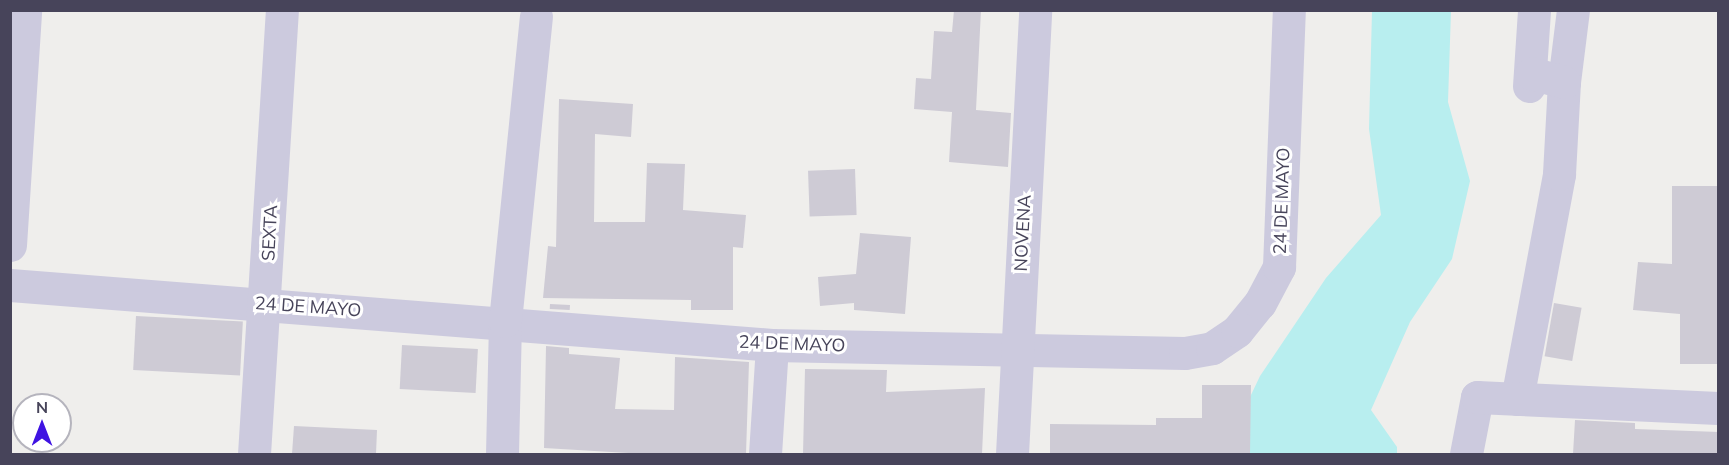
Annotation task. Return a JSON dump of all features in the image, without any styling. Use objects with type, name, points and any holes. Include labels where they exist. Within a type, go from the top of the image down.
[{"type":"street","points":[[10,245],[25,10]]},
{"type":"street","name":"SEXTA","points":[[254,454],[266,304],[282,10]]},
{"type":"street","name":"NOVENA","points":[[1011,454],[1035,10]]},
{"type":"street","name":"24 DE MAYO","points":[[10,285],[505,321],[772,345],[1185,353],[1212,348],[1237,331],[1260,303],[1279,267],[1289,10]]},
{"type":"street","points":[[1534,10],[1530,80],[1564,82]]},
{"type":"street","points":[[1517,399],[1559,174],[1564,82],[1573,10]]},
{"type":"street","points":[[502,454],[505,321],[536,17]]},
{"type":"street","points":[[765,454],[772,345]]},
{"type":"street","points":[[1466,454],[1477,398],[1719,408]]},
{"type":"shaded area","points":[[1372,11],[1451,11],[1448,102],[1470,181],[1452,259],[1410,322],[1371,410],[1397,447],[1397,454],[1223,454],[1260,376],[1326,278],[1381,215],[1369,129]]},
{"type":"building","points":[[954,10],[981,10],[976,110],[1011,113],[1008,167],[949,162],[952,112],[914,109],[916,78],[931,79],[934,31],[952,32]]},
{"type":"building","points":[[559,99],[633,104],[631,137],[595,134],[594,222],[645,222],[647,163],[685,164],[683,210],[746,215],[743,248],[733,247],[733,310],[691,310],[691,300],[543,298],[548,246],[556,247]]},
{"type":"building","points":[[855,169],[857,215],[810,217],[808,171]]},
{"type":"building","points":[[1672,186],[1719,186],[1719,364],[1680,364],[1680,314],[1633,310],[1638,262],[1672,264]]},
{"type":"building","points":[[860,233],[911,237],[905,314],[854,310],[854,303],[820,306],[818,277],[856,274]]},
{"type":"building","points":[[1554,303],[1582,308],[1572,361],[1545,356]]},
{"type":"building","points":[[550,304],[570,305],[570,310],[550,309]]},
{"type":"building","points":[[136,316],[243,322],[240,376],[133,370]]},
{"type":"building","points":[[402,345],[478,349],[476,393],[400,389]]},
{"type":"building","points":[[546,346],[569,348],[569,354],[620,358],[615,409],[674,410],[675,357],[749,362],[746,454],[645,454],[544,448]]},
{"type":"building","points":[[805,369],[887,370],[886,392],[985,388],[982,454],[803,454]]},
{"type":"building","points":[[1202,385],[1251,385],[1250,454],[1050,454],[1050,424],[1156,425],[1156,418],[1202,418]]},
{"type":"building","points":[[1575,420],[1635,423],[1635,429],[1719,432],[1719,454],[1573,454]]},
{"type":"building","points":[[294,426],[377,430],[376,454],[292,454]]}]
